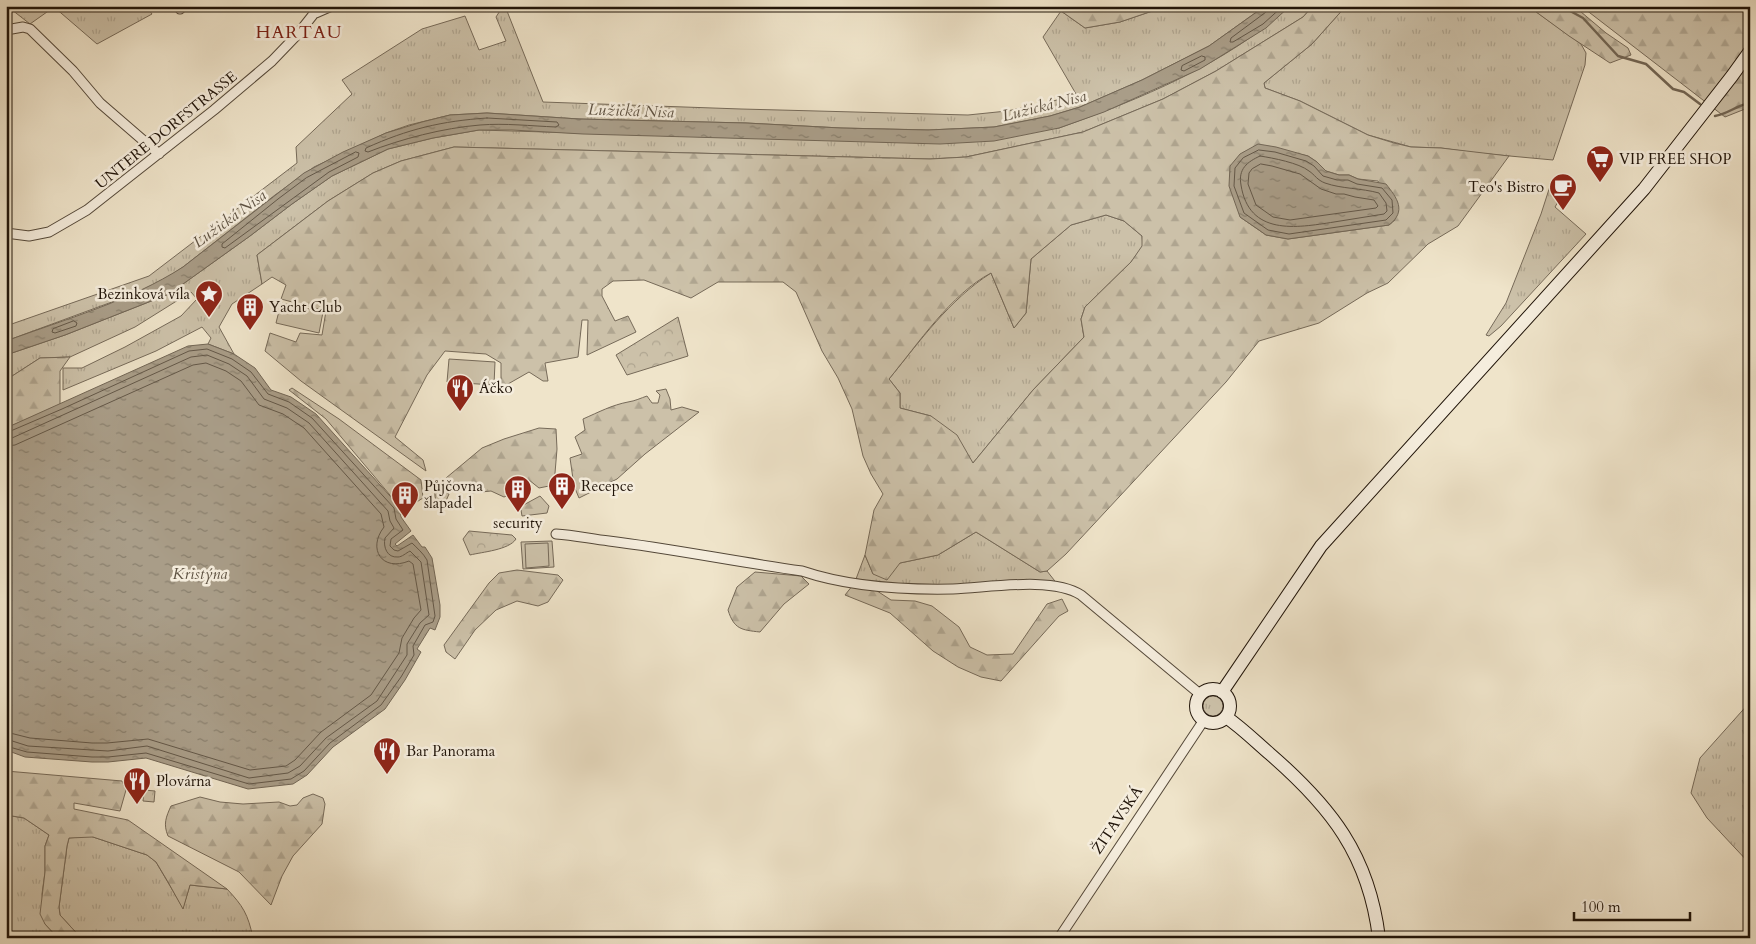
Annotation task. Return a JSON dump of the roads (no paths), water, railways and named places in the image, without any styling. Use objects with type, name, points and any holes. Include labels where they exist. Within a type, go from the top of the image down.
[{"type":"main road","points":[[1222,692],[1321,546],[1648,183],[1750,51]]},
{"type":"main road","points":[[1211,690],[1222,692],[1230,704],[1226,717],[1215,723],[1204,720],[1198,713],[1198,699],[1201,695],[1211,690]]},
{"type":"main road","points":[[1226,717],[1282,764],[1312,793],[1340,828],[1356,855],[1364,874],[1377,921],[1379,938]]},
{"type":"street","points":[[318,9],[332,6]]},
{"type":"street","name":"UNTERE DORFSTRASSE","points":[[6,233],[29,236],[38,235],[60,227],[87,210],[214,110],[272,61],[318,9]]},
{"type":"street","points":[[6,30],[30,29],[73,71],[100,103],[159,154]]},
{"type":"street","points":[[556,534],[572,534],[599,540],[652,546],[802,571],[822,577],[873,586],[952,589],[1043,585],[1066,588],[1081,595],[1201,695]]},
{"type":"street","name":"ŽITAVSKÁ","points":[[1059,938],[1204,720]]},
{"type":"water","points":[[1265,6],[1290,6],[1266,28],[1200,69],[1104,112],[1059,128],[994,141],[940,144],[479,130],[433,138],[388,149],[332,176],[169,294],[65,335],[6,355],[6,341],[120,300],[183,267],[304,173],[343,152],[386,133],[422,122],[450,115],[487,113],[579,119],[746,123],[841,128],[928,130],[994,127],[1050,116],[1080,107],[1142,80],[1209,46]]},
{"type":"water","points":[[1258,144],[1308,156],[1326,171],[1386,184],[1397,199],[1398,215],[1389,225],[1288,239],[1266,235],[1240,217],[1229,186],[1230,166],[1240,154]]},
{"type":"water","name":"Kristýna","points":[[208,344],[234,354],[255,368],[271,390],[291,397],[316,414],[399,506],[401,517],[411,531],[395,544],[397,546],[413,535],[422,547],[425,547],[432,558],[440,605],[440,617],[435,630],[430,628],[417,649],[421,652],[385,709],[333,747],[307,775],[293,784],[248,789],[146,758],[92,762],[25,757],[6,750],[6,428],[188,346]]},
{"type":"waterway","points":[[1561,6],[1583,18],[1618,56],[1646,64],[1673,89],[1684,92],[1700,104]]},
{"type":"waterway","points":[[1715,116],[1750,103]]},
{"type":"place","name":"VIP FREE SHOP","points":[[1600,183]]},
{"type":"place","name":"Teo's Bistro","points":[[1563,211]]},
{"type":"place","name":"Bezinková víla","points":[[209,318]]},
{"type":"place","name":"Yacht Club","points":[[250,331]]},
{"type":"place","name":"Áčko","points":[[460,412]]},
{"type":"place","name":"Recepce","points":[[562,510]]},
{"type":"place","name":"security","points":[[518,513]]},
{"type":"place","name":"Půjčovna šlapadel","points":[[405,519]]},
{"type":"place","name":"Bar Panorama","points":[[387,775]]},
{"type":"place","name":"Plovárna","points":[[137,805]]},
{"type":"district","name":"HARTAU","points":[[299,32]]},
{"type":"water label","name":"Lužická Nisa","points":[[1044,105]]},
{"type":"water label","name":"Lužická Nisa","points":[[631,110]]},
{"type":"water label","name":"Lužická Nisa","points":[[229,218]]}]
